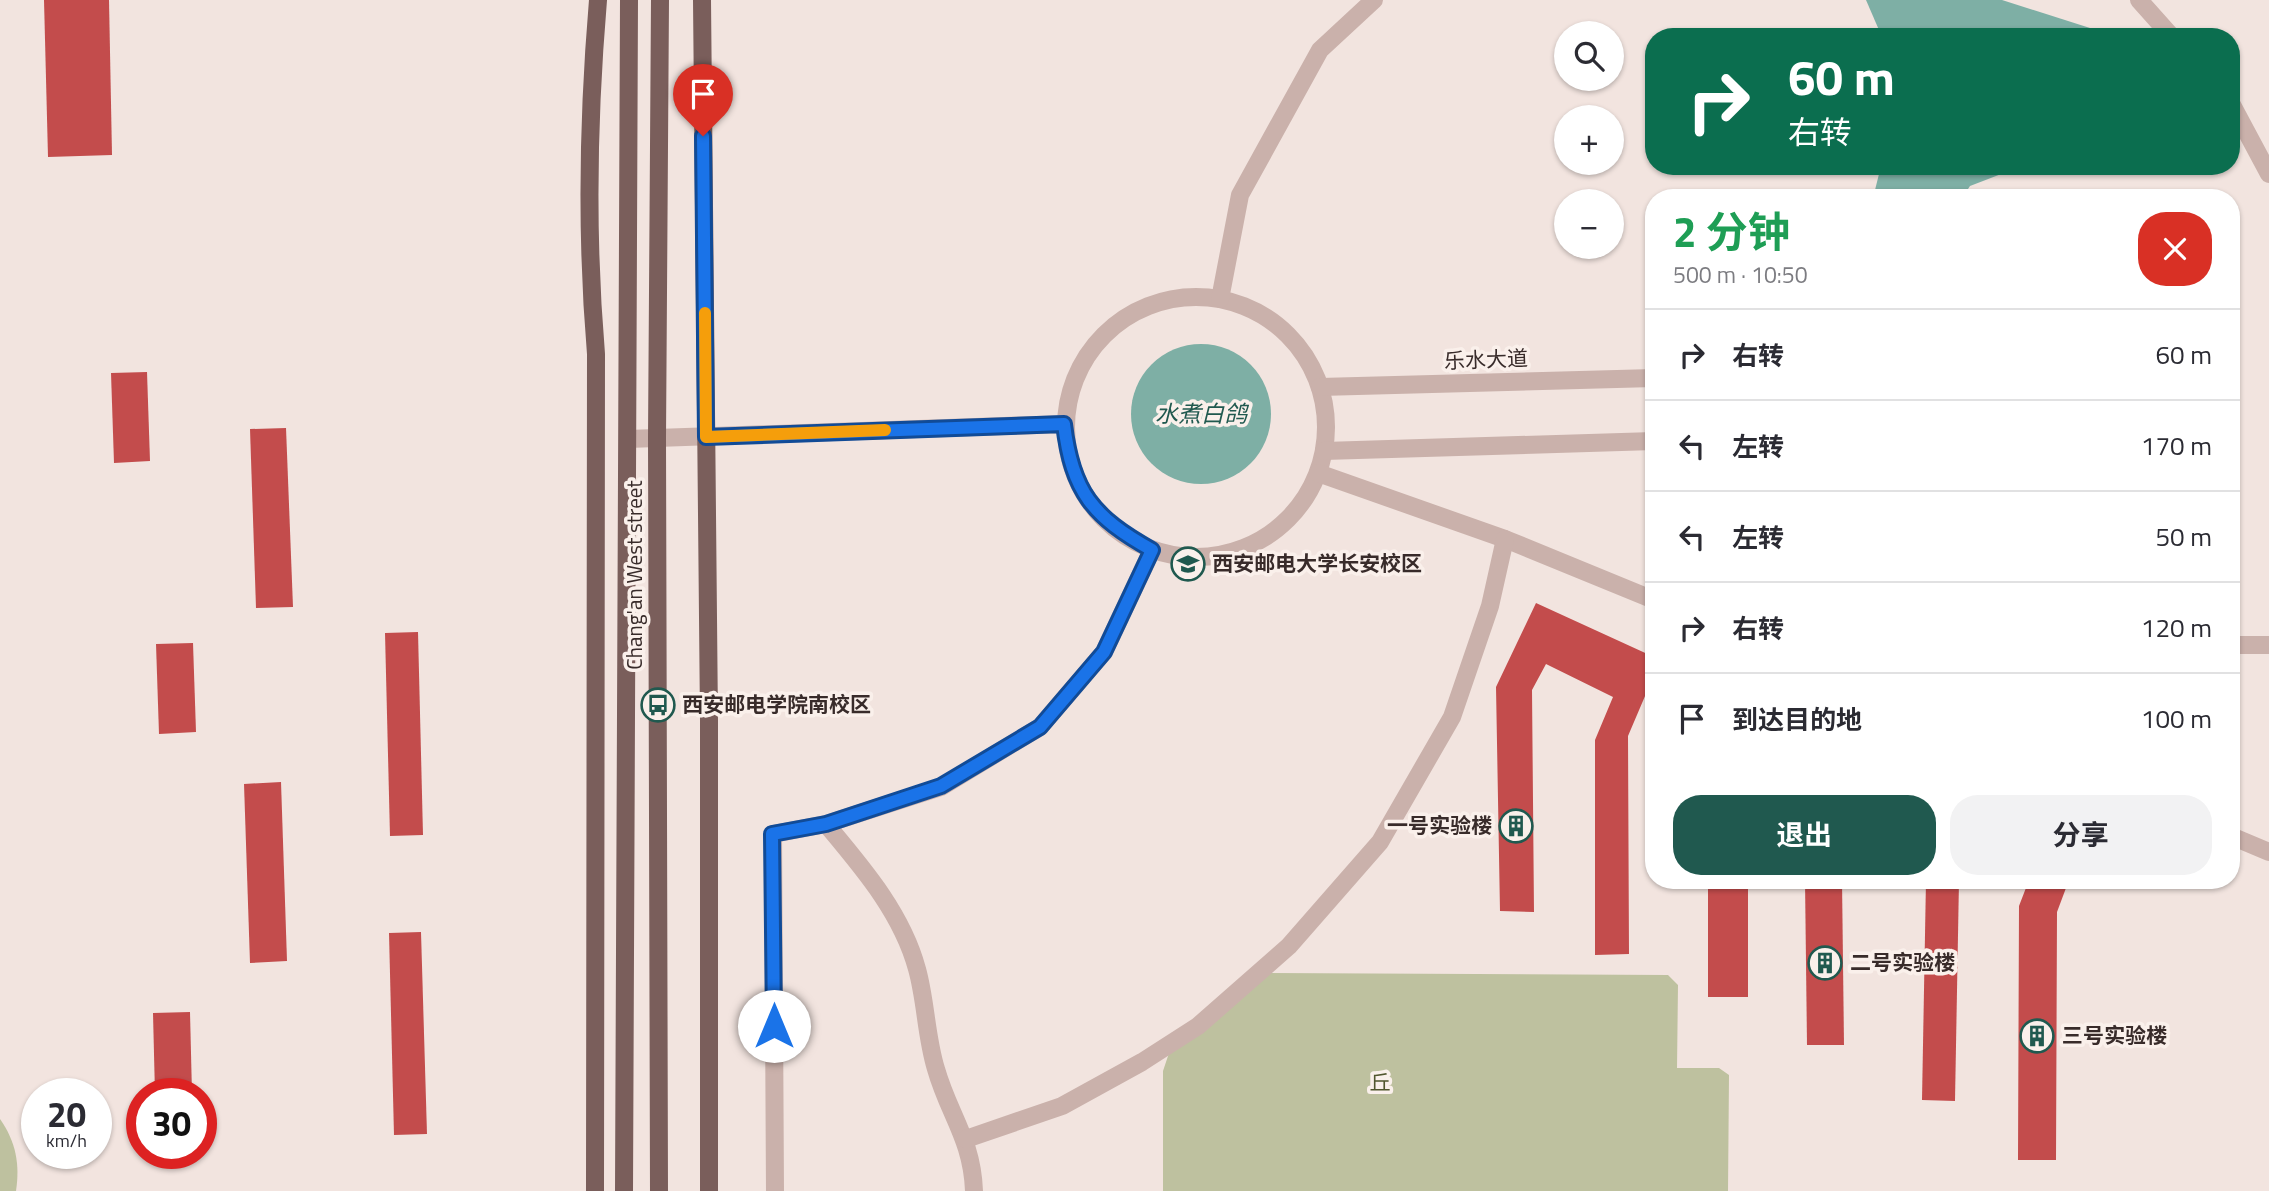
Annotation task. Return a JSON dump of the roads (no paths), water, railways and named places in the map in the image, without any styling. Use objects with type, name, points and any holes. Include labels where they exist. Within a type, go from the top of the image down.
[{"type":"main road","points":[[595,1191],[596,354],[590,285],[591,84],[598,0]]},
{"type":"main road","name":"Chang'an West street","points":[[624,1191],[629,0]]},
{"type":"main road","name":"Chang'an West street","points":[[659,1191],[657,438],[660,0]]},
{"type":"main road","points":[[702,0],[709,1191]]},
{"type":"street","points":[[1220,299],[1240,195],[1320,50],[1374,0]]},
{"type":"street","points":[[2139,0],[2164,28]]},
{"type":"street","points":[[2240,120],[2269,174]]},
{"type":"street","points":[[1177,298],[1220,299],[1251,309],[1281,328],[1304,355],[1320,387],[1326,419],[1324,452],[1318,473],[1298,509],[1268,536],[1231,553],[1191,558],[1152,550],[1113,528],[1083,494],[1068,452],[1064,424],[1080,368],[1104,334],[1137,310],[1177,298]]},
{"type":"street","name":"乐水大道","points":[[1320,387],[1645,378]]},
{"type":"street","points":[[628,439],[1064,424]]},
{"type":"street","points":[[1324,452],[1645,441]]},
{"type":"street","points":[[1318,473],[1505,540],[1645,596]]},
{"type":"street","points":[[966,1139],[1062,1107],[1142,1062],[1198,1026],[1289,946],[1380,842],[1452,717],[1490,606],[1505,540]]},
{"type":"street","points":[[775,1191],[772,834],[826,824],[941,786],[1040,727],[1104,652],[1152,550]]},
{"type":"street","points":[[2240,645],[2269,645]]},
{"type":"street","points":[[826,824],[880,893],[905,935],[917,968],[934,1066],[944,1095],[966,1139],[974,1191]]},
{"type":"street","points":[[2240,840],[2269,852]]},
{"type":"water","points":[[1866,0],[2002,0],[2090,28],[1878,28]]},
{"type":"water","points":[[1879,175],[1999,175],[1968,189],[1875,189]]},
{"type":"water","name":"水煮白鸽","points":[[1201,344],[1228,349],[1251,364],[1266,387],[1271,414],[1266,441],[1251,464],[1228,479],[1201,484],[1174,479],[1151,464],[1136,441],[1131,414],[1136,387],[1151,364],[1174,349]]},
{"type":"place","name":"西安邮电大学长安校区","points":[[1188,564]]},
{"type":"place","name":"西安邮电学院南校区","points":[[658,705]]},
{"type":"place","name":"一号实验楼","points":[[1516,826]]},
{"type":"place","name":"二号实验楼","points":[[1825,963]]},
{"type":"place","name":"三号实验楼","points":[[2037,1036]]},
{"type":"park label","name":"丘","points":[[1380,1083]]}]
